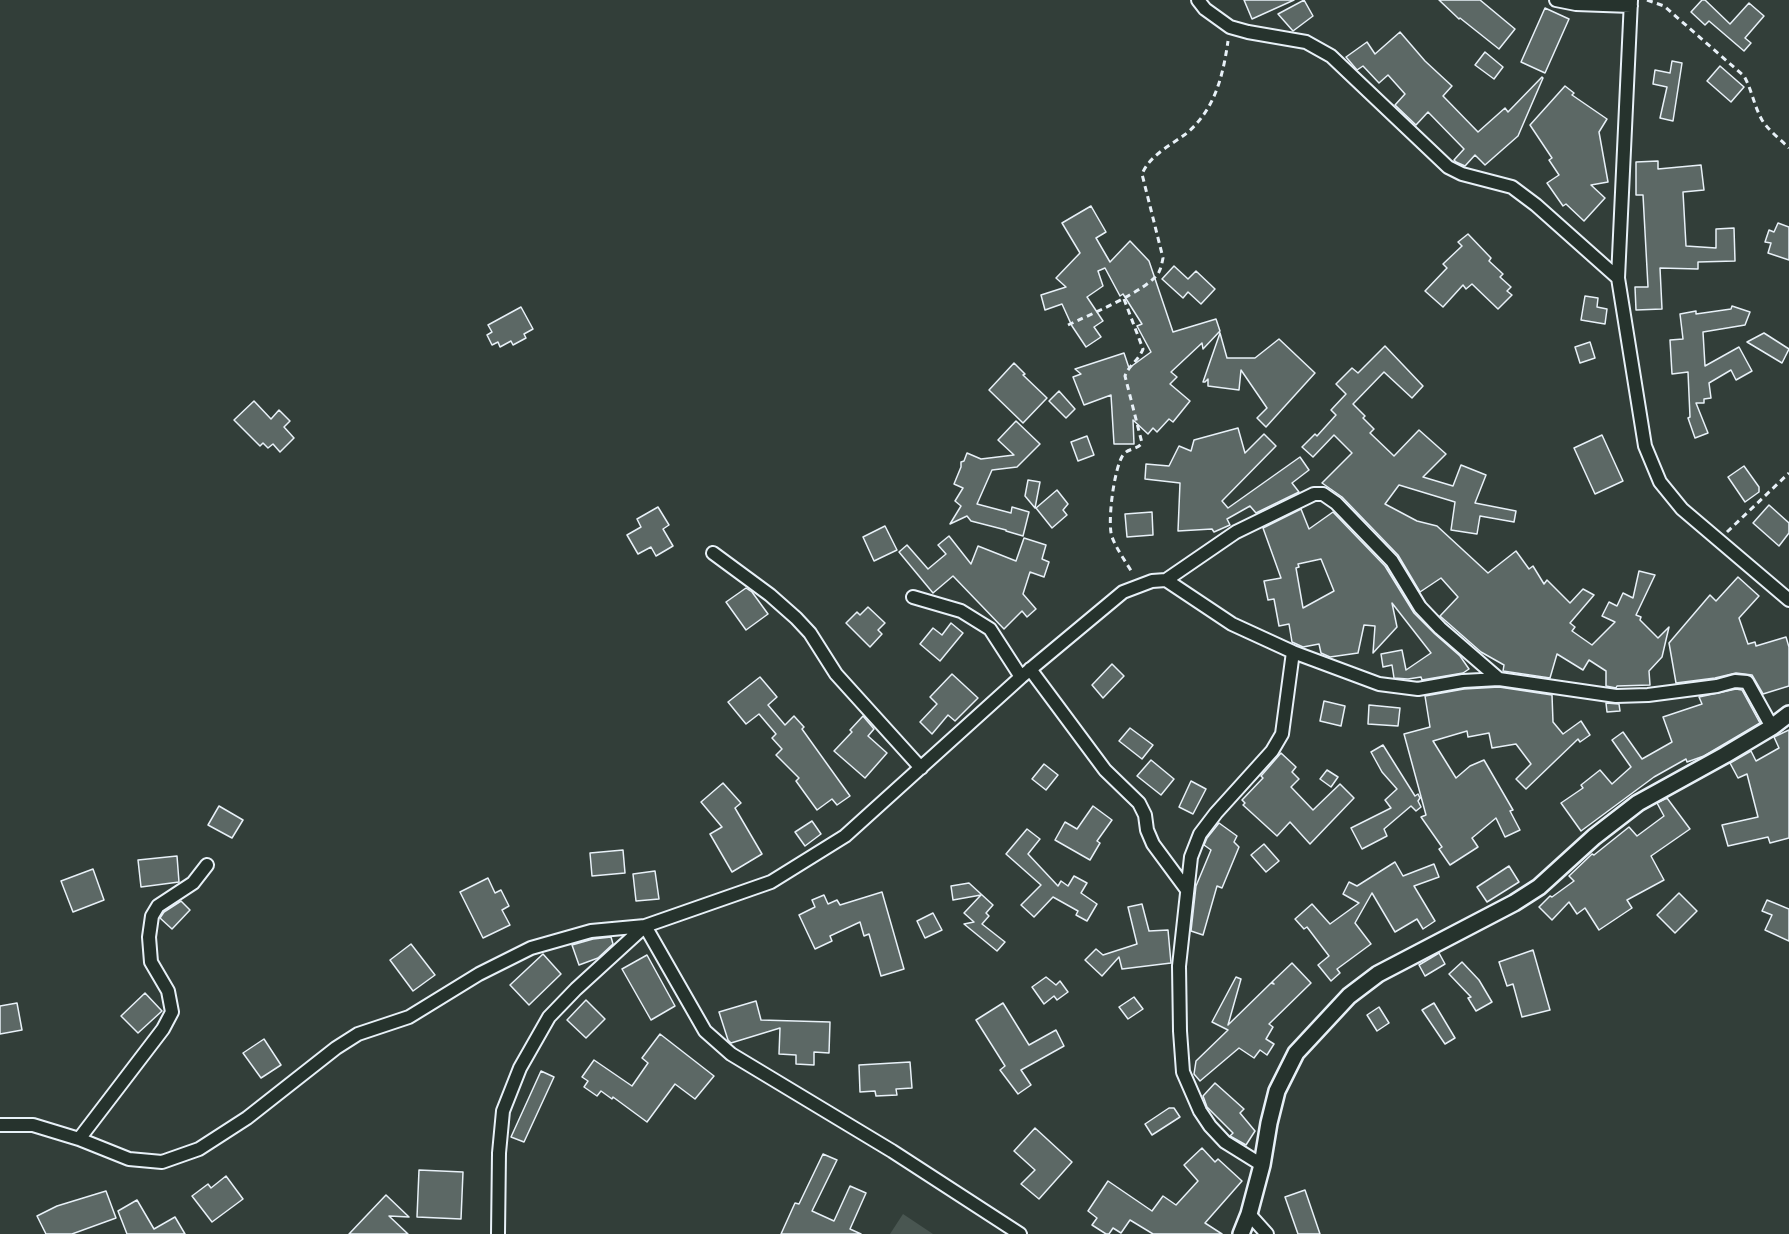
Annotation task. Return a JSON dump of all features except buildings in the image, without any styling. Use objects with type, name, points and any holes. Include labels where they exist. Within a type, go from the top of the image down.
[{"type":"street","points":[[1198,0],[1205,9],[1230,27],[1256,34],[1306,42],[1331,56],[1448,167],[1462,174],[1512,187],[1536,205],[1618,278]]},
{"type":"street","points":[[1556,0],[1576,4],[1631,3],[1618,278],[1645,446],[1659,482],[1682,509],[1789,600]]},
{"type":"street","points":[[0,1125],[33,1125],[79,1139],[129,1159],[162,1162],[199,1149],[247,1118],[336,1048],[358,1034],[409,1017],[479,974],[531,948],[591,931],[645,926],[771,882],[845,836],[1026,673],[1123,592],[1152,581],[1166,580],[1236,532],[1314,494],[1323,494],[1336,503],[1392,561],[1420,607],[1440,628],[1499,679]]},
{"type":"street","points":[[713,553],[796,618],[810,633],[836,674],[921,768]]},
{"type":"street","points":[[1166,580],[1232,624],[1293,652],[1379,684],[1418,689],[1463,681],[1499,679],[1616,696],[1648,695],[1717,686],[1735,681],[1747,682],[1772,727]]},
{"type":"street","points":[[913,597],[960,611],[990,629],[1105,770],[1139,803],[1145,815],[1147,830],[1153,844],[1187,890]]},
{"type":"street","points":[[1262,1165],[1225,1142],[1210,1126],[1200,1111],[1183,1072],[1179,985],[1182,930],[1191,857],[1200,834],[1272,751],[1282,734],[1293,652]]},
{"type":"street","points":[[1241,1234],[1249,1214],[1262,1165],[1277,1091],[1296,1053],[1349,996],[1378,974],[1514,903],[1539,887],[1594,837],[1638,803],[1772,727],[1789,714]]},
{"type":"street","points":[[79,1139],[163,1029],[172,1012],[168,990],[151,962],[149,937],[152,916],[158,906],[193,883],[207,865]]},
{"type":"street","points":[[498,1234],[499,1152],[503,1111],[520,1068],[549,1017],[645,926]]},
{"type":"street","points":[[645,926],[705,1031],[731,1054],[892,1151],[1020,1234]]},
{"type":"street","points":[[1249,1214],[1267,1234]]},
{"type":"path","points":[[1647,0],[1664,6],[1744,76],[1763,122],[1789,148]]},
{"type":"path","points":[[1068,325],[1124,298],[1152,281],[1159,272],[1163,258],[1142,174],[1146,165],[1189,131],[1206,111],[1218,89],[1224,68],[1230,27]]},
{"type":"path","points":[[1124,298],[1143,349],[1141,356],[1125,376],[1142,443],[1122,456],[1114,486],[1110,523],[1112,536],[1140,586]]},
{"type":"path","points":[[1719,540],[1789,472]]},
{"type":"shaded area","points":[[903,1214],[933,1234],[890,1234]]}]
